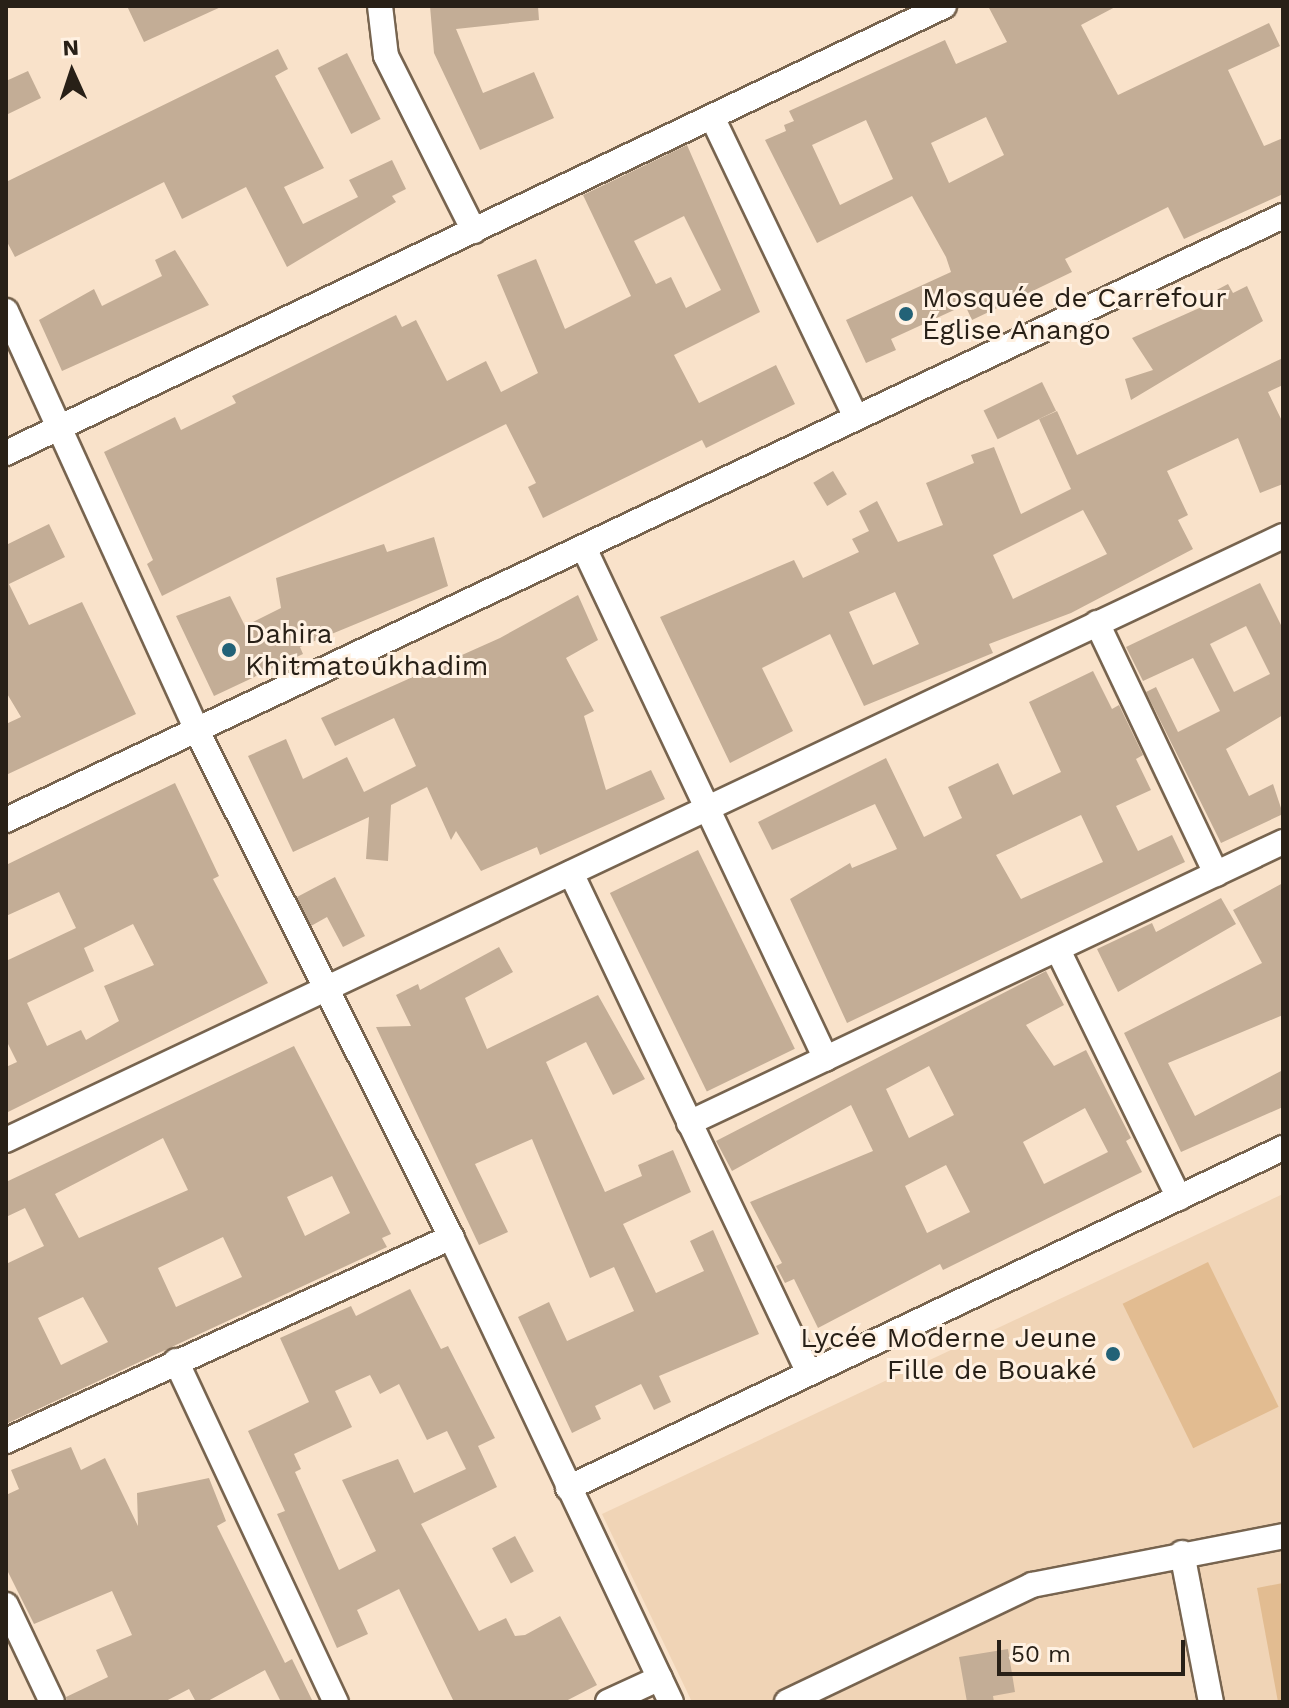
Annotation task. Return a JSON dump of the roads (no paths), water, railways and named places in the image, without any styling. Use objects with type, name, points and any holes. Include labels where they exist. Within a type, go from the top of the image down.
[{"type":"street","points":[[380,6],[386,56],[474,231]]},
{"type":"street","points":[[6,453],[944,6]]},
{"type":"street","points":[[712,117],[856,417]]},
{"type":"street","points":[[6,820],[1283,216]]},
{"type":"street","points":[[6,311],[57,429],[197,731],[451,1237],[671,1702]]},
{"type":"street","points":[[6,1140],[1283,536]]},
{"type":"street","points":[[584,548],[826,1059]]},
{"type":"street","points":[[1097,623],[1216,874]]},
{"type":"street","points":[[689,1123],[1283,842]]},
{"type":"street","points":[[571,873],[809,1373]]},
{"type":"street","points":[[1058,950],[1179,1198]]},
{"type":"street","points":[[568,1488],[1283,1148]]},
{"type":"street","points":[[6,1441],[451,1237]]},
{"type":"street","points":[[176,1361],[336,1702]]},
{"type":"street","points":[[787,1702],[1032,1585],[1182,1553],[1283,1536]]},
{"type":"street","points":[[1182,1553],[1211,1702]]},
{"type":"street","points":[[6,1605],[52,1702]]},
{"type":"street","points":[[608,1702],[660,1678]]},
{"type":"place","name":"Mosquée de Carrefour Église Anango","points":[[906,314]]},
{"type":"place","name":"Dahira Khitmatoukhadim","points":[[229,650]]},
{"type":"place","name":"Lycée Moderne Jeune Fille de Bouaké","points":[[1113,1354]]}]
